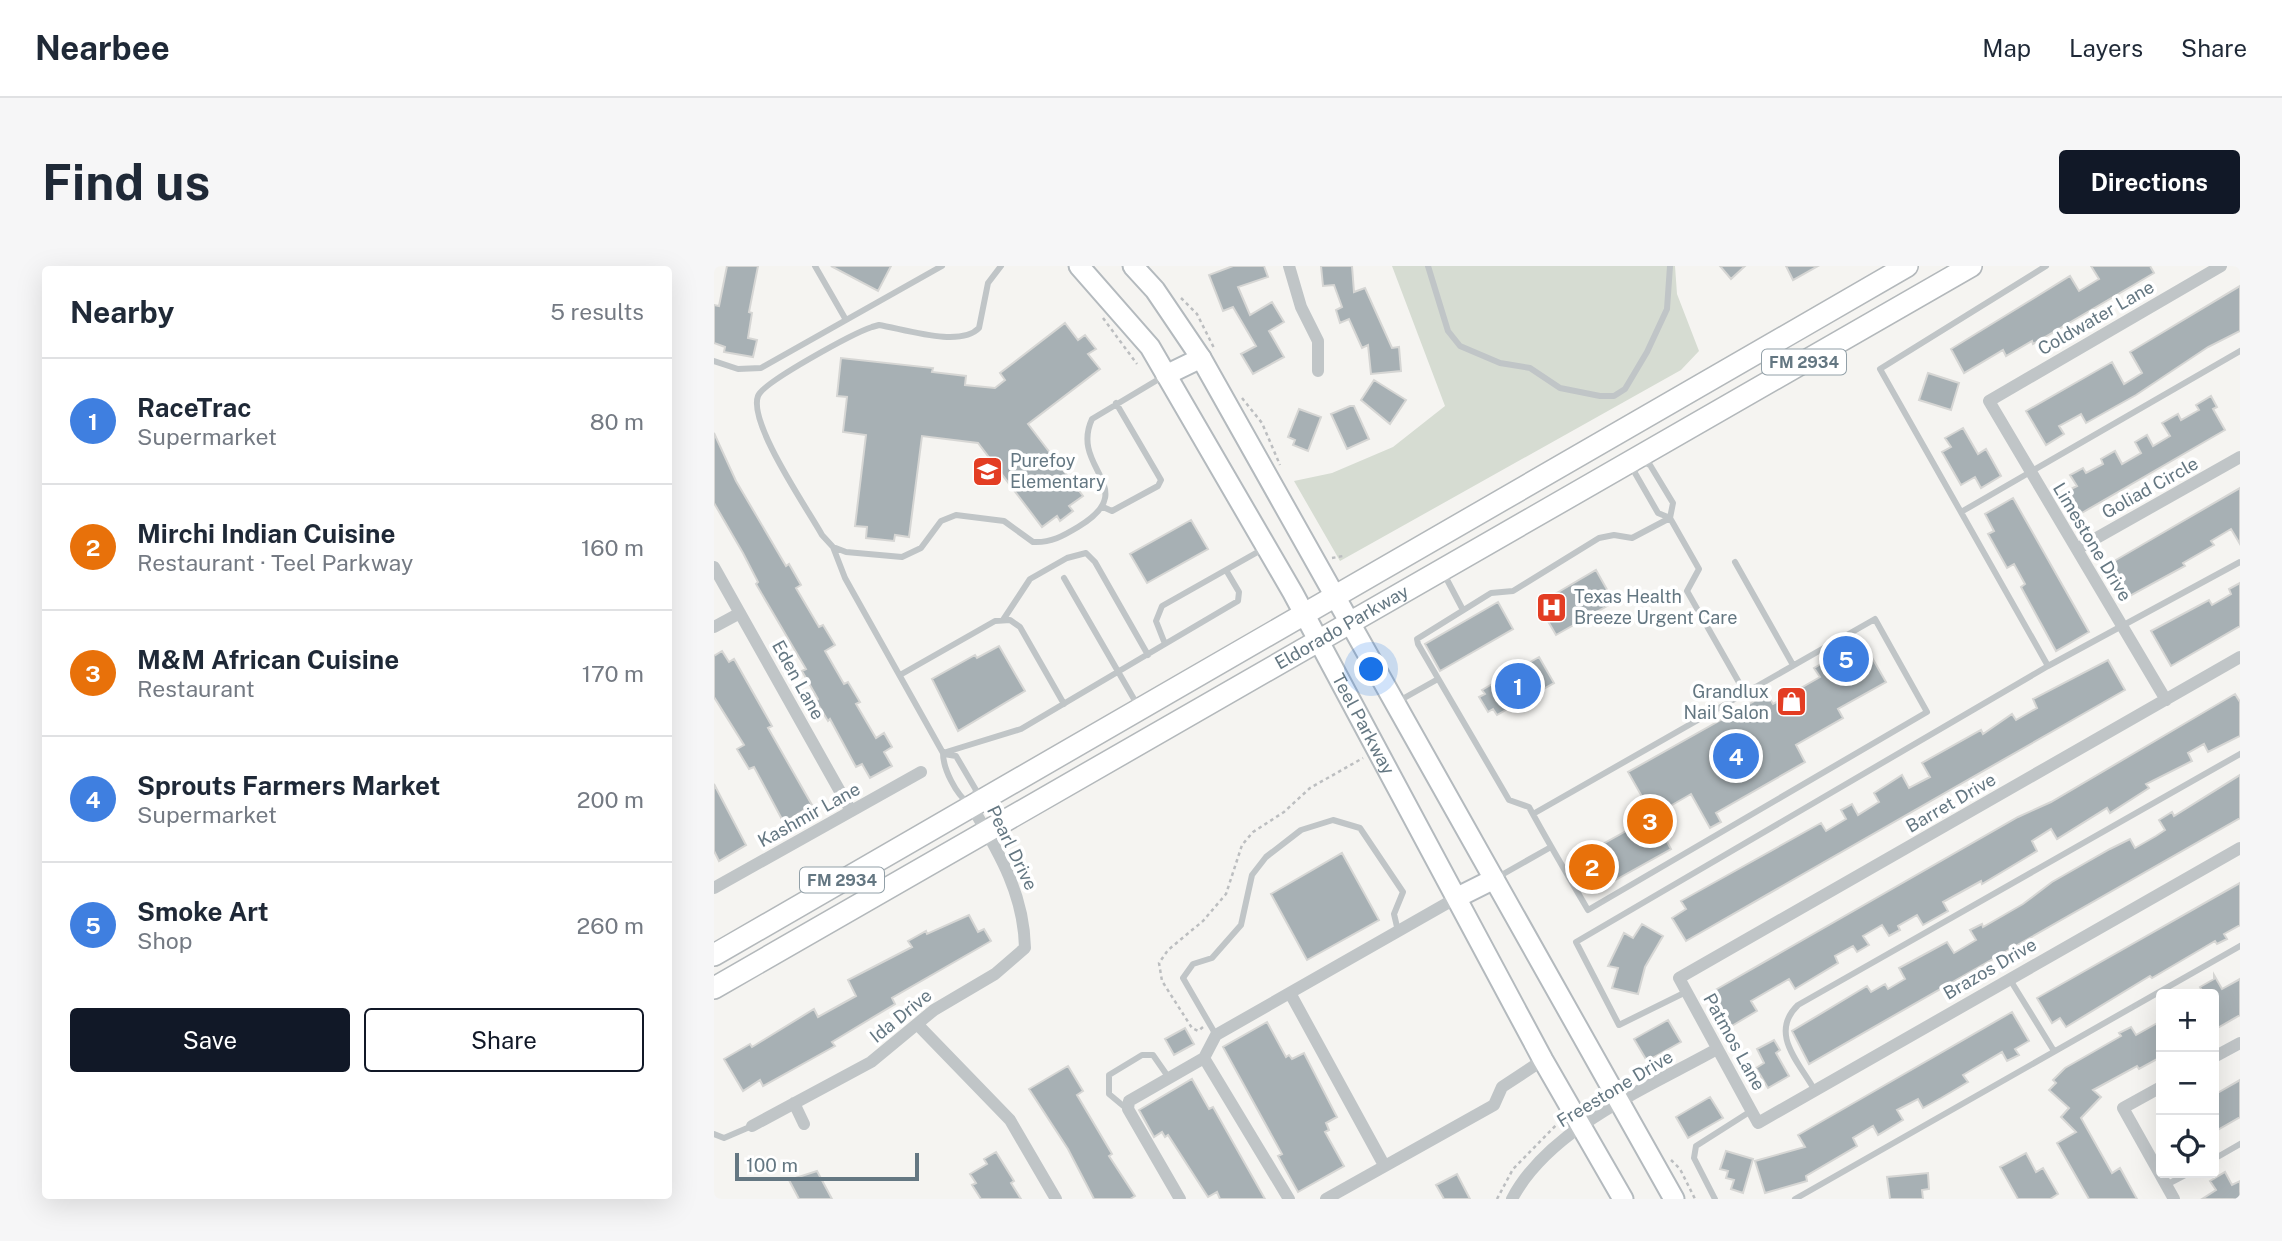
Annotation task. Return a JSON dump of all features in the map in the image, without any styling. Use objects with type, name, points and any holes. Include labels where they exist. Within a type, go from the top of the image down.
[{"type":"main road","name":"Teel Parkway","points":[[1079,266],[1150,347],[1303,612],[1543,1060],[1623,1199]]},
{"type":"main road","name":"Teel Parkway","points":[[1133,266],[1155,290],[1201,358],[1674,1199]]},
{"type":"main road","name":"Eldorado Parkway","points":[[714,955],[1334,594],[1907,266]]},
{"type":"main road","name":"Eldorado Parkway","points":[[714,988],[1443,572],[1971,266]]},
{"type":"main road","points":[[1166,375],[1201,358]]},
{"type":"main road","points":[[1620,430],[1636,458]]},
{"type":"main road","points":[[1458,897],[1494,879]]},
{"type":"street","points":[[1289,266],[1301,307],[1318,341],[1318,371]]},
{"type":"street","name":"Coldwater Lane","points":[[1989,401],[2221,266]]},
{"type":"street","name":"Limestone Drive","points":[[1989,401],[2166,700]]},
{"type":"street","name":"Goliad Circle","points":[[2077,549],[2240,457]]},
{"type":"street","name":"Eden Lane","points":[[714,567],[851,811]]},
{"type":"street","points":[[714,627],[740,613]]},
{"type":"street","name":"Barret Drive","points":[[1679,978],[2240,657]]},
{"type":"street","name":"Kashmir Lane","points":[[714,888],[920,772]]},
{"type":"street","name":"Pearl Drive","points":[[971,805],[1017,892],[1023,919],[1024,948]]},
{"type":"street","name":"Brazos Drive","points":[[1755,1117],[1814,1089],[2240,848]]},
{"type":"street","points":[[1180,1199],[1128,1110],[1129,1101],[1204,1058],[1213,1030],[1290,993],[1458,897]]},
{"type":"street","name":"Ida Drive","points":[[752,1126],[871,1062],[943,1004],[995,974],[1024,948]]},
{"type":"street","name":"Patmos Lane","points":[[1679,978],[1755,1117]]},
{"type":"street","points":[[1290,993],[1384,1165]]},
{"type":"street","points":[[917,1024],[1010,1120],[1056,1199]]},
{"type":"street","points":[[2219,1054],[2240,1043]]},
{"type":"street","name":"Freestone Drive","points":[[1512,1199],[1520,1184],[1548,1151],[1581,1126],[1717,1048]]},
{"type":"street","points":[[1204,1058],[1289,1199]]},
{"type":"street","points":[[1326,1199],[1494,1105],[1502,1087],[1543,1060]]},
{"type":"street","points":[[2156,1090],[2123,1108],[2174,1199]]},
{"type":"street","points":[[794,1103],[804,1124]]},
{"type":"lane","points":[[815,266],[846,320]]},
{"type":"lane","points":[[714,361],[738,369],[761,368],[942,266]]},
{"type":"lane","points":[[943,754],[956,756],[976,790],[971,805],[963,799],[943,763],[943,754],[845,579],[833,547],[822,535],[765,432],[756,405],[759,393],[773,381],[872,327],[879,325],[958,338],[974,333],[978,328],[988,283],[1001,266]]},
{"type":"lane","points":[[1428,266],[1448,331],[1460,345],[1500,363],[1531,368],[1560,388],[1614,396],[1625,389],[1647,352],[1667,309],[1670,266]]},
{"type":"lane","points":[[2046,266],[1880,369],[2048,666]]},
{"type":"lane","points":[[1961,512],[2032,474],[2240,351]]},
{"type":"lane","points":[[833,547],[846,552],[902,557],[921,548],[941,521],[956,515],[1004,521],[1024,538],[1045,543],[1086,522],[1103,507],[1106,488],[1087,452],[1086,434],[1092,419],[1166,375]]},
{"type":"lane","points":[[1103,507],[1112,511],[1158,486],[1161,480],[1116,403]]},
{"type":"lane","points":[[1670,518],[1673,503],[1650,465],[1636,458],[1635,473],[1639,481],[1658,513],[1670,518],[1699,569],[1687,591],[1745,693]]},
{"type":"lane","points":[[1533,814],[1793,664],[1875,620],[1927,712],[1588,910],[1527,805],[1509,800],[1438,679],[1418,639],[1491,593],[1513,591],[1599,538],[1614,535],[1632,538],[1670,518]]},
{"type":"lane","points":[[1165,644],[1156,621],[1162,606],[1266,547]]},
{"type":"lane","points":[[900,675],[1003,620],[1030,579],[1067,558],[1086,553],[1095,562],[1148,654]]},
{"type":"lane","points":[[1735,562],[1793,664]]},
{"type":"lane","points":[[1686,992],[1619,1025],[1576,942],[2048,666],[2240,562]]},
{"type":"lane","points":[[943,754],[1021,729],[1238,601],[1238,592],[1226,570]]},
{"type":"lane","points":[[1443,572],[1463,610]]},
{"type":"lane","points":[[1064,578],[1139,708]]},
{"type":"lane","points":[[1003,620],[1015,622],[1020,627],[1064,704]]},
{"type":"lane","points":[[1395,703],[1438,679]]},
{"type":"lane","points":[[1814,1089],[1786,1040],[1784,1026],[1787,1015],[1798,1005],[2240,754]]},
{"type":"lane","points":[[1213,1030],[1183,978],[1193,964],[1212,958],[1241,925],[1252,875],[1266,857],[1301,830],[1333,820],[1360,828],[1403,892],[1394,914],[1398,931]]},
{"type":"lane","points":[[1494,879],[1551,847]]},
{"type":"lane","points":[[1795,1199],[2240,946]]},
{"type":"lane","points":[[2009,978],[2054,1051]]},
{"type":"lane","points":[[1128,1110],[1110,1094],[1109,1075],[1142,1055],[1153,1055],[1169,1078]]},
{"type":"lane","points":[[1715,1199],[1694,1158],[1696,1146],[1755,1117]]},
{"type":"lane","points":[[714,1134],[724,1138],[752,1126]]},
{"type":"lane","points":[[2219,1156],[2240,1144]]},
{"type":"lane","points":[[2166,1185],[2179,1178]]},
{"type":"path","points":[[1213,1030],[1198,1031],[1192,1028],[1162,981],[1159,964],[1168,950],[1203,922],[1226,894],[1242,845],[1253,832],[1284,812],[1303,793],[1367,756]]},
{"type":"shaded area","points":[[1392,266],[1675,266],[1677,294],[1699,351],[1681,370],[1340,561],[1294,481],[1332,473],[1393,447],[1445,406]]},
{"type":"building","points":[[727,266],[758,266],[749,312],[752,313],[748,338],[757,340],[753,357],[724,352],[725,347],[714,343],[714,305],[719,306]]},
{"type":"building","points":[[831,266],[891,266],[878,291]]},
{"type":"building","points":[[1233,266],[1264,266],[1268,277],[1238,287],[1250,315],[1272,302],[1284,322],[1269,331],[1284,357],[1253,374],[1241,354],[1256,346],[1233,307],[1223,311],[1209,275]]},
{"type":"building","points":[[1321,266],[1352,266],[1354,292],[1365,288],[1392,348],[1399,347],[1401,371],[1371,374],[1368,345],[1362,348],[1349,319],[1340,323],[1336,310],[1342,307],[1334,285],[1323,286]]},
{"type":"building","points":[[1720,266],[1745,266],[1731,279]]},
{"type":"building","points":[[1786,266],[1818,266],[1793,280]]},
{"type":"building","points":[[2091,266],[2150,266],[2154,273],[2033,344],[2032,341],[2006,356],[2003,350],[1964,373],[1951,349],[2070,276],[2079,291],[2099,279]]},
{"type":"building","points":[[2240,286],[2240,331],[2208,347],[2136,395],[2086,423],[2081,414],[2059,426],[2064,434],[2046,445],[2026,411],[2112,362],[2124,384],[2142,373],[2130,352]]},
{"type":"building","name":"Purefoy Elementary","points":[[1065,323],[1078,340],[1085,335],[1096,349],[1088,354],[1100,369],[1028,424],[1083,496],[1069,506],[1073,511],[1060,521],[1057,516],[1042,527],[978,443],[922,436],[909,537],[895,535],[894,541],[866,538],[867,527],[855,526],[866,435],[843,432],[847,397],[837,396],[841,358],[933,368],[932,372],[966,376],[965,385],[995,388],[1005,380],[1000,373]]},
{"type":"building","points":[[1928,373],[1959,383],[1951,410],[1919,400]]},
{"type":"building","points":[[1374,380],[1406,400],[1390,424],[1361,400]]},
{"type":"building","points":[[2211,396],[2217,407],[2213,409],[2225,430],[2080,514],[2067,491],[2077,486],[2070,475],[2083,468],[2086,473],[2103,464],[2101,459],[2115,451],[2122,464],[2141,453],[2135,442],[2147,435],[2153,446],[2170,436],[2162,423],[2178,414],[2181,420],[2199,410],[2196,405]]},
{"type":"building","points":[[1354,406],[1369,439],[1347,449],[1331,414]]},
{"type":"building","points":[[1299,409],[1321,417],[1308,451],[1293,445],[1295,440],[1288,437]]},
{"type":"building","points":[[1963,428],[1978,454],[1986,449],[2001,476],[1981,488],[1975,477],[1961,485],[1942,452],[1951,447],[1945,438]]},
{"type":"building","points":[[714,433],[736,481],[786,566],[789,564],[801,585],[796,588],[819,627],[823,625],[835,645],[825,651],[844,684],[848,682],[860,702],[856,704],[876,738],[884,733],[892,747],[884,752],[892,766],[870,778],[862,764],[856,767],[830,719],[828,721],[816,701],[818,699],[802,671],[806,669],[756,584],[758,582],[743,553],[714,503]]},
{"type":"building","points":[[2240,488],[2240,544],[2231,529],[2211,541],[2214,545],[2183,563],[2185,566],[2128,597],[2109,564]]},
{"type":"building","points":[[2013,498],[2089,632],[2056,651],[2021,587],[2025,584],[2014,564],[2007,568],[1988,534],[1994,531],[1985,514]]},
{"type":"building","points":[[1191,520],[1208,549],[1147,583],[1130,554]]},
{"type":"building","points":[[1596,570],[1614,602],[1556,635],[1538,604]]},
{"type":"building","points":[[2240,583],[2240,626],[2171,666],[2151,631],[2209,600],[2212,605],[2231,594],[2229,589]]},
{"type":"building","points":[[1498,602],[1513,629],[1440,671],[1425,644]]},
{"type":"building","points":[[1862,640],[1886,682],[1838,709],[1843,718],[1796,745],[1805,762],[1716,813],[1721,822],[1710,828],[1691,794],[1653,816],[1628,772],[1767,694],[1773,704],[1820,677],[1814,668]]},
{"type":"building","points":[[999,646],[1025,691],[958,731],[932,679],[975,655],[977,658]]},
{"type":"building","points":[[722,651],[729,662],[734,659],[772,726],[768,728],[812,805],[784,823],[754,767],[749,769],[737,749],[744,745],[714,697],[714,656]]},
{"type":"building","points":[[1539,657],[1554,683],[1497,715],[1493,709],[1488,712],[1479,697],[1485,694],[1482,690],[1499,680],[1496,675],[1510,667],[1513,672]]},
{"type":"building","points":[[2108,660],[2125,690],[1686,941],[1672,918],[1686,909],[1681,901],[1821,823],[1826,831],[1846,819],[1841,810],[1852,804],[1858,815],[1879,802],[1874,793],[1902,775],[1909,788],[1930,777],[1922,763],[1981,730],[1983,734],[2012,714],[2016,720],[2037,708],[2033,699]]},
{"type":"building","points":[[2235,694],[2240,702],[2240,736],[2208,752],[2204,744],[2188,753],[2192,761],[2146,784],[2149,788],[2110,813],[2107,808],[2057,839],[2051,829],[2032,841],[2037,851],[1982,884],[1981,881],[1943,902],[1948,911],[1923,925],[1917,915],[1898,926],[1900,930],[1889,936],[1882,925],[1863,936],[1869,945],[1857,952],[1853,946],[1835,956],[1838,963],[1795,989],[1789,979],[1751,1001],[1757,1011],[1730,1027],[1710,993],[2018,817],[2051,802]]},
{"type":"building","points":[[2240,775],[2240,818],[1809,1064],[1792,1031],[1867,986],[1871,992],[1885,984],[1888,989],[1905,979],[1899,968],[1947,942],[1954,953],[1976,940],[1970,930],[1982,924],[1983,927],[2023,904],[2052,882],[2110,849],[2130,839],[2135,848],[2156,836],[2165,830],[2159,820],[2172,812],[2174,816]]},
{"type":"building","points":[[714,784],[746,845],[719,861],[714,851]]},
{"type":"building","points":[[1653,816],[1671,849],[1594,892],[1576,859]]},
{"type":"building","points":[[1342,853],[1379,920],[1307,960],[1271,894]]},
{"type":"building","points":[[2240,883],[2240,925],[2224,934],[2227,939],[2217,944],[2215,941],[2152,978],[2150,976],[2066,1027],[2060,1018],[2052,1023],[2037,998]]},
{"type":"building","points":[[969,915],[978,932],[984,929],[991,941],[892,998],[895,1004],[832,1042],[835,1046],[763,1086],[760,1080],[743,1091],[724,1059],[750,1044],[752,1047],[814,1009],[818,1017],[856,996],[848,980],[912,947],[908,941],[926,931],[927,934]]},
{"type":"building","points":[[1642,924],[1663,936],[1645,967],[1638,994],[1612,988],[1618,968],[1608,966],[1624,933],[1633,938]]},
{"type":"building","points":[[2214,975],[2222,989],[2240,979],[2240,1015],[2219,1027],[2219,989],[2200,987],[2214,979]]},
{"type":"building","points":[[2012,1012],[2029,1041],[2015,1049],[2019,1055],[2007,1061],[2002,1052],[1963,1075],[1968,1082],[1923,1108],[1918,1099],[1897,1110],[1903,1120],[1878,1135],[1873,1126],[1853,1138],[1857,1146],[1806,1176],[1807,1181],[1765,1193],[1755,1161],[1805,1147],[1798,1135]]},
{"type":"building","points":[[1668,1020],[1681,1042],[1647,1061],[1634,1039]]},
{"type":"building","points":[[1267,1022],[1286,1057],[1289,1055],[1292,1059],[1304,1053],[1337,1117],[1326,1123],[1329,1130],[1325,1132],[1344,1166],[1298,1192],[1278,1156],[1282,1154],[1223,1047]]},
{"type":"building","points":[[2156,1024],[2156,1060],[2139,1069],[2137,1066],[2093,1090],[2101,1097],[2081,1118],[2112,1173],[2120,1168],[2137,1199],[2089,1199],[2057,1143],[2076,1132],[2061,1117],[2069,1108],[2049,1090],[2056,1083],[2053,1080],[2065,1068],[2121,1036],[2119,1033],[2131,1027],[2136,1035]]},
{"type":"building","points":[[1185,1028],[1194,1044],[1174,1055],[1165,1039]]},
{"type":"building","points":[[1774,1040],[1780,1050],[1776,1053],[1789,1076],[1768,1088],[1756,1068],[1764,1063],[1757,1049]]},
{"type":"building","points":[[1068,1066],[1083,1091],[1077,1095],[1112,1154],[1109,1156],[1135,1196],[1130,1199],[1094,1199],[1068,1149],[1029,1089]]},
{"type":"building","points":[[1192,1079],[1209,1109],[1213,1107],[1265,1199],[1220,1199],[1217,1192],[1208,1197],[1168,1135],[1165,1137],[1162,1132],[1154,1137],[1139,1110]]},
{"type":"building","points":[[2240,1080],[2240,1117],[2219,1129],[2219,1115],[2219,1092]]},
{"type":"building","points":[[1710,1097],[1723,1118],[1688,1138],[1676,1117]]},
{"type":"building","points":[[1726,1151],[1753,1159],[1743,1193],[1731,1189],[1734,1180],[1726,1178],[1728,1171],[1720,1169]]},
{"type":"building","points":[[996,1152],[1014,1181],[1011,1183],[1021,1199],[981,1199],[972,1185],[976,1183],[970,1174],[987,1164],[984,1159]]},
{"type":"building","points":[[2026,1153],[2036,1172],[2043,1168],[2058,1194],[2050,1199],[2018,1199],[2000,1167]]},
{"type":"building","points":[[817,1171],[832,1199],[799,1199],[789,1180]]},
{"type":"building","points":[[2225,1172],[2232,1185],[2240,1181],[2240,1199],[2202,1199],[2216,1190],[2210,1181]]},
{"type":"building","points":[[1928,1173],[1929,1189],[1922,1190],[1923,1199],[1890,1199],[1887,1177]]},
{"type":"building","points":[[1457,1174],[1470,1199],[1444,1199],[1436,1185]]},
{"type":"place","name":"Purefoy Elementary","points":[[987,471]]},
{"type":"place","name":"Texas Health Breeze Urgent Care","points":[[1551,607]]},
{"type":"place","name":"Smoke Art","points":[[1846,659]]},
{"type":"place","name":"RaceTrac","points":[[1518,686]]},
{"type":"place","name":"Grandlux Nail Salon","points":[[1792,702]]},
{"type":"place","name":"Sprouts Farmers Market","points":[[1736,756]]},
{"type":"place","name":"M&M African Cuisine","points":[[1650,821]]},
{"type":"place","name":"Mirchi Indian Cuisine","points":[[1592,867]]}]
